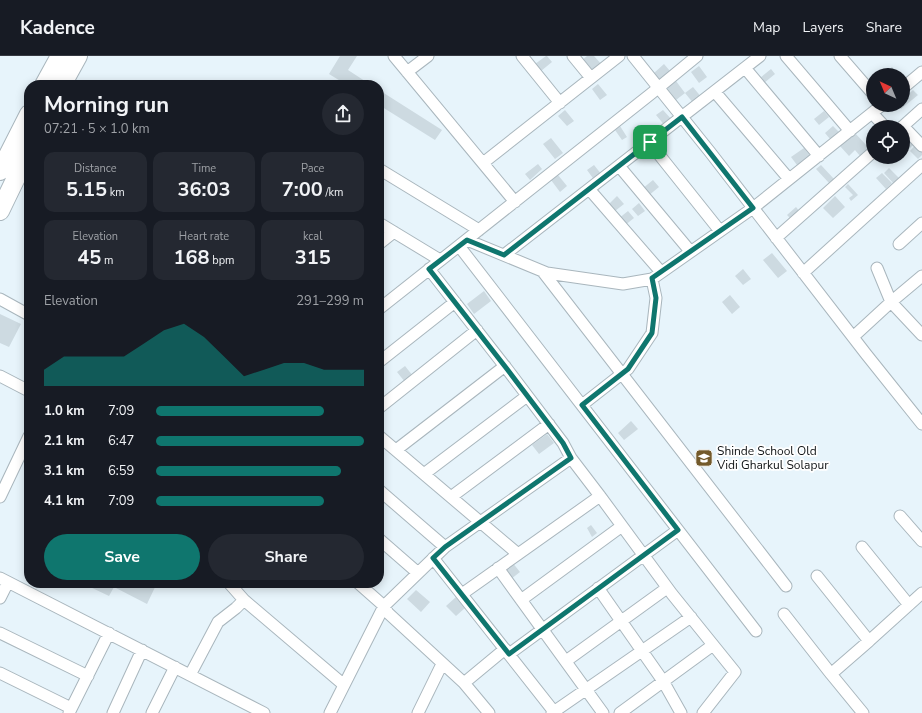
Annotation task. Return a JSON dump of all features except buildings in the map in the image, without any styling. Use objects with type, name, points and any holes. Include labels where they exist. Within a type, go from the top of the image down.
[{"type":"highway","points":[[47,80],[60,56]]},
{"type":"highway","points":[[65,80],[78,56]]},
{"type":"highway","points":[[0,171],[24,124]]},
{"type":"highway","points":[[0,211],[24,161]]},
{"type":"street","points":[[394,56],[515,202]]},
{"type":"street","points":[[407,72],[428,56]]},
{"type":"street","points":[[522,56],[560,102]]},
{"type":"street","points":[[573,56],[591,78]]},
{"type":"street","points":[[483,163],[619,56]]},
{"type":"street","points":[[633,56],[922,424]]},
{"type":"street","points":[[384,305],[697,56]]},
{"type":"street","points":[[504,255],[760,56]]},
{"type":"street","points":[[786,56],[850,131]]},
{"type":"street","points":[[840,56],[866,86]]},
{"type":"street","points":[[745,68],[819,156]]},
{"type":"street","points":[[910,82],[922,72]]},
{"type":"street","points":[[715,92],[789,179]]},
{"type":"street","points":[[909,120],[922,109]]},
{"type":"street","points":[[463,243],[504,255],[547,273],[623,284],[657,275],[753,208],[872,113],[879,120]]},
{"type":"street","points":[[910,134],[922,146]]},
{"type":"street","points":[[650,142],[720,231]]},
{"type":"street","points":[[776,238],[866,158]]},
{"type":"street","points":[[803,273],[922,165]]},
{"type":"street","points":[[619,166],[690,252]]},
{"type":"street","points":[[384,173],[479,230]]},
{"type":"street","points":[[582,405],[628,369],[652,333],[657,275],[589,189]]},
{"type":"street","points":[[898,244],[922,223]]},
{"type":"street","points":[[384,226],[440,260]]},
{"type":"street","points":[[384,240],[394,232]]},
{"type":"street","points":[[463,243],[582,405],[756,631]]},
{"type":"street","points":[[877,268],[892,302],[922,336]]},
{"type":"street","points":[[429,269],[549,424],[563,443],[571,458],[690,617],[735,672],[702,713]]},
{"type":"street","points":[[543,272],[786,586]]},
{"type":"street","points":[[853,338],[922,277]]},
{"type":"street","points":[[0,299],[24,311]]},
{"type":"street","points":[[384,358],[455,302]]},
{"type":"street","points":[[384,404],[477,330]]},
{"type":"street","points":[[396,450],[505,366]]},
{"type":"street","points":[[0,376],[24,388]]},
{"type":"street","points":[[424,474],[527,396]]},
{"type":"street","points":[[451,497],[549,424]]},
{"type":"street","points":[[384,440],[518,554]]},
{"type":"street","points":[[0,497],[24,447]]},
{"type":"street","points":[[330,713],[384,606],[445,547],[571,458]]},
{"type":"street","points":[[384,494],[445,547]]},
{"type":"street","points":[[462,594],[600,496]]},
{"type":"street","points":[[900,516],[922,542]]},
{"type":"street","points":[[521,600],[622,526]]},
{"type":"street","points":[[464,683],[507,651],[542,629],[678,530]]},
{"type":"street","points":[[384,543],[418,573]]},
{"type":"street","points":[[862,546],[909,605]]},
{"type":"street","points":[[433,558],[554,713],[690,617]]},
{"type":"street","points":[[498,568],[603,713]]},
{"type":"street","points":[[817,576],[869,641]]},
{"type":"street","points":[[0,598],[4,580],[264,713]]},
{"type":"street","points":[[233,588],[244,600],[344,685]]},
{"type":"street","points":[[364,588],[384,606],[388,613],[464,683],[489,713]]},
{"type":"street","points":[[598,588],[663,681],[681,713]]},
{"type":"street","points":[[566,661],[668,588]]},
{"type":"street","points":[[832,674],[922,593]]},
{"type":"street","points":[[190,675],[218,622],[244,600]]},
{"type":"street","points":[[784,614],[863,713]]},
{"type":"street","points":[[0,633],[88,676]]},
{"type":"street","points":[[0,673],[70,711],[109,633]]},
{"type":"street","points":[[620,713],[713,645]]},
{"type":"street","points":[[113,713],[142,650]]},
{"type":"street","points":[[418,713],[442,664]]},
{"type":"street","points":[[153,713],[175,667]]},
{"type":"place","name":"Shinde School Old Vidi Gharkul Solapur","points":[[704,458]]},
{"type":"route","points":[[682,117],[753,208],[652,278],[656,298],[652,333],[628,369],[582,405],[678,530],[509,654],[433,558],[445,547],[571,458],[563,443],[429,269],[467,240],[504,255],[650,142],[682,117]]}]
